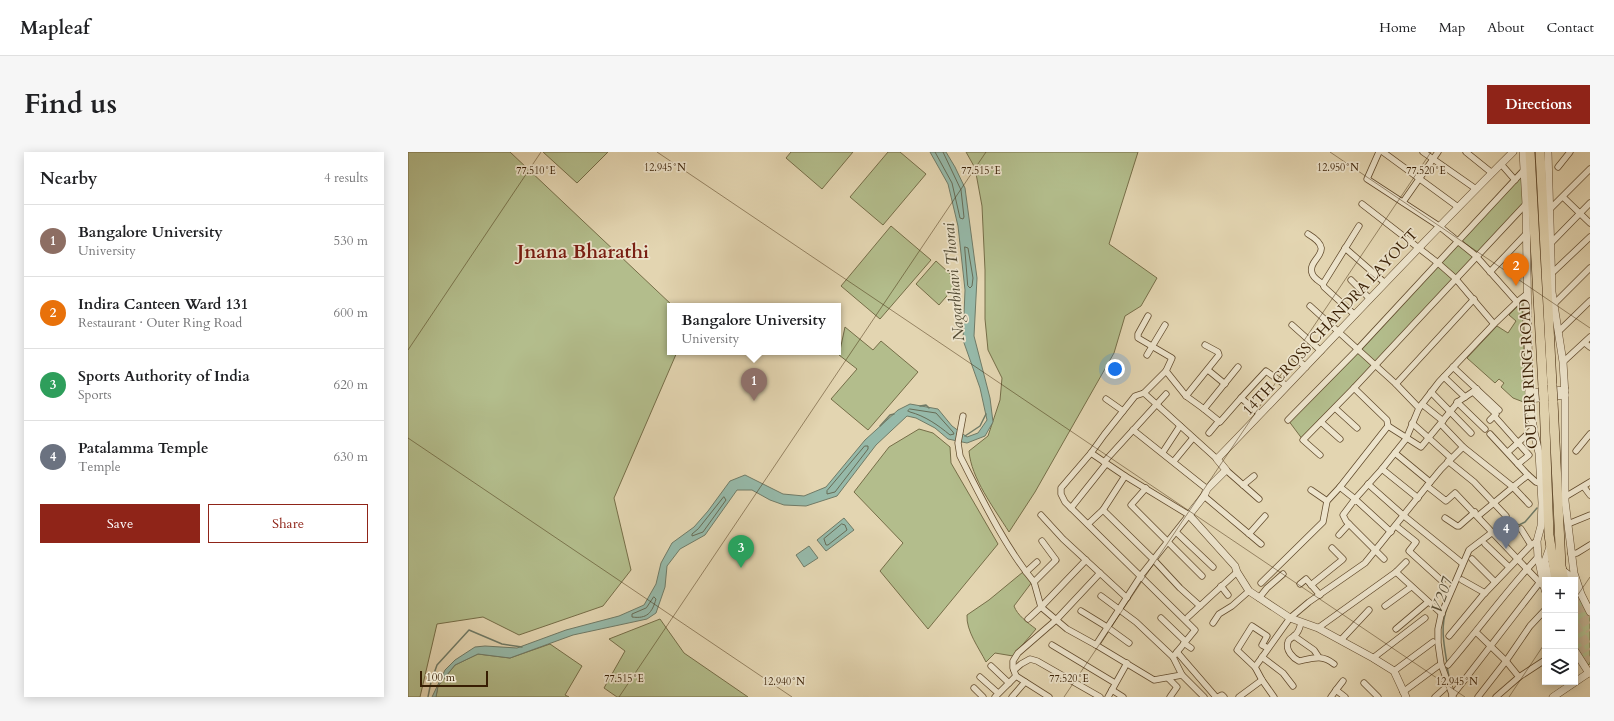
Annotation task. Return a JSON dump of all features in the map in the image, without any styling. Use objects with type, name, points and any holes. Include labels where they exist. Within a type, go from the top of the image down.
[{"type":"highway","name":"OUTER RING ROAD","points":[[1530,152],[1548,400],[1563,577]]},
{"type":"highway","name":"OUTER RING ROAD","points":[[1540,152],[1547,386]]},
{"type":"highway","name":"OUTER RING ROAD","points":[[1548,400],[1545,526],[1555,577]]},
{"type":"highway","points":[[1559,527],[1568,524]]},
{"type":"street","points":[[1379,152],[1367,179],[1439,226],[1476,256],[1517,302]]},
{"type":"street","points":[[1383,152],[1458,207]]},
{"type":"street","points":[[1423,152],[1476,189]]},
{"type":"street","points":[[1404,202],[1438,152]]},
{"type":"street","points":[[1466,152],[1492,173]]},
{"type":"street","points":[[1523,152],[1526,204],[1529,396],[1539,453],[1540,483],[1545,526],[1538,541],[1538,557],[1542,580]]},
{"type":"street","points":[[1548,152],[1549,210],[1554,304],[1563,362],[1565,392],[1565,495],[1574,573],[1581,594],[1590,612]]},
{"type":"street","points":[[1558,168],[1570,152]]},
{"type":"street","name":"14TH CROSS CHANDRA LAYOUT","points":[[1217,459],[1339,333],[1418,247],[1501,164],[1509,153]]},
{"type":"street","points":[[1501,164],[1515,180]]},
{"type":"street","points":[[1549,210],[1590,168]]},
{"type":"street","points":[[1288,420],[1324,388],[1357,350],[1524,170]]},
{"type":"street","points":[[1563,197],[1590,223]]},
{"type":"street","points":[[1551,243],[1590,203]]},
{"type":"street","points":[[1362,204],[1418,247],[1455,278],[1494,324]]},
{"type":"street","points":[[1320,455],[1303,440],[1375,366],[1455,278],[1526,204]]},
{"type":"street","points":[[1323,284],[1359,226]]},
{"type":"street","points":[[1308,234],[1315,239],[1320,247],[1320,256],[1312,267],[1311,272],[1314,277],[1323,284],[1324,287],[1355,315]]},
{"type":"street","points":[[1490,272],[1526,234]]},
{"type":"street","points":[[1552,274],[1590,236]]},
{"type":"street","points":[[1345,248],[1385,283]]},
{"type":"street","points":[[1554,304],[1590,268]]},
{"type":"street","points":[[1351,280],[1370,298]]},
{"type":"street","points":[[1384,559],[1349,524],[1343,515],[1406,439],[1420,406],[1431,392],[1494,324],[1527,294]]},
{"type":"street","points":[[1396,384],[1474,299]]},
{"type":"street","points":[[1558,332],[1590,301]]},
{"type":"street","points":[[1310,306],[1420,406],[1442,423],[1463,447],[1513,487],[1528,504]]},
{"type":"street","points":[[1138,338],[1138,334],[1148,316]]},
{"type":"street","points":[[1147,355],[1165,324]]},
{"type":"street","points":[[1292,325],[1321,351]]},
{"type":"street","points":[[1131,334],[1172,358],[1166,371],[1144,393],[1135,396],[1061,488],[1062,498],[1195,630],[1172,657]]},
{"type":"street","points":[[1563,362],[1590,337]]},
{"type":"street","points":[[1585,343],[1590,347]]},
{"type":"street","points":[[1186,396],[1219,355],[1218,352],[1205,345]]},
{"type":"street","points":[[1295,358],[1306,367]]},
{"type":"street","points":[[1204,410],[1238,367]]},
{"type":"street","points":[[1453,367],[1496,414],[1493,419],[1529,455],[1518,464]]},
{"type":"street","points":[[1208,370],[1224,384]]},
{"type":"street","points":[[1166,371],[1186,396],[1219,422]]},
{"type":"street","points":[[1210,433],[1265,372],[1268,372],[1287,386]]},
{"type":"street","points":[[1444,377],[1465,397]]},
{"type":"street","points":[[1354,388],[1387,420],[1388,426],[1406,439],[1421,447],[1442,423],[1457,402],[1475,391]]},
{"type":"street","points":[[1475,391],[1499,410]]},
{"type":"street","points":[[1431,392],[1471,433]]},
{"type":"street","points":[[1529,396],[1565,392]]},
{"type":"street","points":[[1144,393],[1259,499]]},
{"type":"street","points":[[1071,508],[1105,463],[1166,394]]},
{"type":"street","points":[[1241,398],[1260,414]]},
{"type":"street","points":[[1106,399],[1123,411]]},
{"type":"street","points":[[1457,402],[1508,452],[1528,475],[1536,482],[1540,483]]},
{"type":"street","points":[[1335,408],[1357,428]]},
{"type":"street","points":[[963,416],[958,443],[960,456],[1010,548],[1034,582],[1041,607],[1067,629],[1154,680],[1182,675]]},
{"type":"street","points":[[1321,422],[1340,439]]},
{"type":"street","points":[[1412,423],[1429,437],[1450,460],[1495,502],[1506,516]]},
{"type":"street","points":[[1163,452],[1180,426]]},
{"type":"street","points":[[1261,583],[1323,522],[1326,502],[1340,487],[1388,426]]},
{"type":"street","points":[[1508,452],[1534,428]]},
{"type":"street","points":[[1133,430],[1163,452],[1207,489]]},
{"type":"street","points":[[1576,451],[1590,434]]},
{"type":"street","points":[[1174,461],[1193,438]]},
{"type":"street","points":[[1255,667],[1290,618],[1365,564],[1429,484],[1463,447]]},
{"type":"street","points":[[1090,453],[1189,515],[1235,566],[1249,591],[1290,618],[1318,628],[1394,671],[1405,695],[1438,666]]},
{"type":"street","points":[[1395,453],[1446,501],[1455,493],[1542,585]]},
{"type":"street","points":[[1382,469],[1418,498]]},
{"type":"street","points":[[1096,645],[1153,559],[1168,543],[1204,496],[1207,489],[1226,470]]},
{"type":"street","points":[[1445,518],[1459,526],[1495,502],[1528,475]]},
{"type":"street","points":[[1088,524],[1104,510],[1125,476]]},
{"type":"street","points":[[1243,485],[1254,476]]},
{"type":"street","points":[[1565,495],[1590,482]]},
{"type":"street","points":[[1368,484],[1403,516],[1462,563]]},
{"type":"street","points":[[1584,486],[1590,495]]},
{"type":"street","points":[[1340,487],[1391,532]]},
{"type":"street","points":[[1146,488],[1131,505],[1202,576]]},
{"type":"street","points":[[1311,490],[1326,502]]},
{"type":"street","points":[[1204,496],[1261,544]]},
{"type":"street","points":[[1104,510],[1180,588],[1200,606]]},
{"type":"street","points":[[1041,516],[1062,539],[1127,598]]},
{"type":"street","points":[[1249,534],[1265,516]]},
{"type":"street","points":[[1568,524],[1590,516]]},
{"type":"street","points":[[1339,535],[1349,524]]},
{"type":"street","points":[[1396,526],[1416,542],[1409,551],[1442,581]]},
{"type":"street","points":[[1521,529],[1531,545]]},
{"type":"street","points":[[1176,532],[1213,567]]},
{"type":"street","points":[[1453,696],[1442,664],[1438,643],[1438,630],[1442,614],[1462,563],[1471,547],[1490,534]]},
{"type":"street","points":[[1034,582],[1056,560],[1042,541]]},
{"type":"street","points":[[1449,636],[1509,567],[1531,545],[1538,541]]},
{"type":"street","points":[[1485,544],[1509,567]]},
{"type":"street","points":[[1571,554],[1577,553],[1590,545]]},
{"type":"street","points":[[1548,577],[1545,561],[1550,547]]},
{"type":"street","points":[[1311,585],[1343,559],[1332,548]]},
{"type":"street","points":[[1448,665],[1476,632],[1509,588],[1538,557]]},
{"type":"street","points":[[1472,559],[1495,582]]},
{"type":"street","points":[[1028,619],[1086,560]]},
{"type":"street","points":[[1026,572],[1037,562]]},
{"type":"street","points":[[1318,628],[1396,572],[1406,562]]},
{"type":"street","points":[[1562,570],[1570,577]]},
{"type":"street","points":[[1188,617],[1237,572]]},
{"type":"street","points":[[1396,572],[1442,614]]},
{"type":"street","points":[[1049,697],[1041,695],[1015,673],[1013,661],[1018,653],[1056,620],[1100,573]]},
{"type":"street","points":[[1259,598],[1266,588],[1283,574]]},
{"type":"street","points":[[1300,584],[1306,579],[1320,595]]},
{"type":"street","points":[[1462,580],[1485,593]]},
{"type":"street","points":[[1221,586],[1228,595]]},
{"type":"street","points":[[1385,606],[1411,587]]},
{"type":"street","points":[[1453,696],[1490,646],[1542,587]]},
{"type":"street","points":[[1213,623],[1219,614],[1232,606],[1249,591]]},
{"type":"street","points":[[1101,596],[1136,622],[1172,657],[1182,675],[1204,697]]},
{"type":"street","points":[[1396,629],[1428,602]]},
{"type":"street","points":[[1341,640],[1369,610]]},
{"type":"street","points":[[1081,611],[1129,643]]},
{"type":"street","points":[[1478,697],[1506,661],[1530,626],[1542,613]]},
{"type":"street","points":[[1161,618],[1191,648]]},
{"type":"street","points":[[1373,658],[1425,618]]},
{"type":"street","points":[[1302,623],[1294,636],[1289,640],[1287,646],[1291,655],[1299,661],[1318,656],[1327,659],[1334,664]]},
{"type":"street","points":[[1268,648],[1262,644],[1267,636],[1252,626],[1237,650],[1255,667],[1274,697]]},
{"type":"street","points":[[1476,632],[1506,661],[1519,677]]},
{"type":"street","points":[[1294,636],[1314,650],[1318,656]]},
{"type":"street","points":[[1394,671],[1433,642]]},
{"type":"street","points":[[1052,645],[1115,683]]},
{"type":"street","points":[[1177,652],[1217,697],[1222,695],[1224,697]]},
{"type":"street","points":[[1553,697],[1590,673],[1578,655]]},
{"type":"street","points":[[1262,657],[1283,673],[1293,686]]},
{"type":"street","points":[[980,677],[997,695],[1009,683],[1021,664],[1030,659],[1037,661],[1100,697]]},
{"type":"street","points":[[1496,697],[1519,677],[1542,662]]},
{"type":"street","points":[[1108,697],[1127,664]]},
{"type":"street","points":[[991,666],[1009,683]]},
{"type":"street","points":[[1168,678],[1177,687],[1170,697]]},
{"type":"street","points":[[1239,697],[1262,680]]},
{"type":"street","points":[[1331,697],[1343,681]]},
{"type":"street","points":[[1012,697],[1025,682]]},
{"type":"street","points":[[1364,683],[1378,697]]},
{"type":"street","points":[[974,688],[983,697]]},
{"type":"street","points":[[1435,697],[1444,689]]},
{"type":"street","points":[[1112,690],[1123,697]]},
{"type":"street","points":[[1336,690],[1345,697]]},
{"type":"green space","points":[[408,152],[510,152],[670,303],[667,303],[667,355],[676,355],[614,498],[631,570],[603,606],[519,635],[483,617],[437,624],[420,697],[408,697]]},
{"type":"green space","points":[[543,152],[608,152],[577,183]]},
{"type":"green space","points":[[791,152],[853,152],[822,189],[786,158]]},
{"type":"green space","points":[[888,152],[900,152],[926,174],[883,225],[850,197]]},
{"type":"green space","points":[[966,152],[1138,152],[1109,244],[1157,278],[1141,306],[1125,316],[1114,353],[1035,492],[1009,532],[990,503],[974,472],[969,451],[988,436],[1000,400],[1002,378],[988,350],[985,319],[985,270],[982,206],[975,168]]},
{"type":"green space","points":[[1524,170],[1526,204],[1303,440],[1288,420]]},
{"type":"green space","points":[[891,226],[931,260],[880,319],[841,286]]},
{"type":"green space","points":[[936,261],[959,282],[939,305],[916,284]]},
{"type":"green space","points":[[1522,302],[1526,403],[1513,398],[1501,387],[1504,383],[1499,379],[1495,383],[1467,358],[1497,326],[1508,333],[1516,321],[1509,315]]},
{"type":"green space","points":[[845,327],[873,350],[881,341],[918,372],[868,430],[831,399],[857,369],[839,355],[841,355],[841,346]]},
{"type":"green space","points":[[919,429],[933,433],[950,447],[951,463],[998,544],[928,629],[880,571],[903,543],[854,492],[889,447]]},
{"type":"green space","points":[[1023,572],[1032,582],[1014,606],[1020,616],[1036,629],[1013,656],[995,653],[986,662],[971,633],[967,621],[967,615],[989,600]]},
{"type":"green space","points":[[1581,600],[1590,615],[1590,664],[1587,665],[1578,650],[1578,602]]},
{"type":"green space","points":[[660,619],[684,653],[748,697],[617,697],[604,688],[625,651],[609,639]]},
{"type":"green space","points":[[550,644],[582,666],[565,695],[569,697],[436,697],[438,686],[455,665],[478,654],[510,658]]},
{"type":"water","name":"Nagarbhavi Thorai","points":[[930,152],[946,152],[965,188],[977,278],[974,336],[990,398],[993,422],[985,436],[967,443],[948,439],[935,428],[916,418],[907,416],[876,445],[837,496],[806,506],[784,505],[770,500],[752,490],[737,490],[705,535],[680,549],[667,566],[665,587],[656,613],[647,619],[573,635],[510,658],[478,654],[455,665],[438,686],[436,697],[432,697],[445,670],[455,660],[475,647],[485,646],[517,648],[566,630],[619,616],[644,605],[656,584],[661,563],[672,543],[694,527],[730,481],[745,475],[783,494],[804,496],[826,487],[865,440],[898,410],[910,404],[938,409],[952,426],[967,437],[978,433],[987,420],[980,388],[963,340],[965,290],[958,226],[948,184]]},
{"type":"water","points":[[844,518],[854,530],[826,551],[817,540]]},
{"type":"water","points":[[809,546],[818,558],[804,567],[796,555]]},
{"type":"waterway","name":"Nagarbhavi Thorai","points":[[920,406],[926,405],[929,408]]},
{"type":"waterway","name":"Nagarbhavi Thorai","points":[[880,426],[890,415],[894,414]]},
{"type":"waterway","name":"Nagarbhavi Thorai","points":[[965,436],[980,426],[986,414]]},
{"type":"waterway","name":"V207","points":[[1498,532],[1515,522],[1519,525],[1525,522],[1537,508]]},
{"type":"waterway","name":"V207","points":[[1476,548],[1492,536]]},
{"type":"waterway","name":"V207","points":[[1447,608],[1443,629],[1447,663]]},
{"type":"waterway","name":"Nagarbhavi Thorai","points":[[428,697],[437,665],[469,630],[502,644],[522,647]]},
{"type":"waterway","name":"V207","points":[[1447,667],[1450,681]]},
{"type":"tunnel","points":[[1578,598],[1590,617]]},
{"type":"tunnel","points":[[1578,611],[1590,631]]},
{"type":"tunnel","points":[[1578,630],[1590,650]]},
{"type":"tunnel","points":[[1578,643],[1590,664]]},
{"type":"place","name":"Indira Canteen Ward 131","points":[[1516,286]]},
{"type":"place","name":"Bangalore University","points":[[754,401]]},
{"type":"place","name":"Patalamma Temple","points":[[1506,549]]},
{"type":"place","name":"Sports Authority of India","points":[[741,568]]},
{"type":"district","name":"Jnana Bharathi","points":[[583,252]]}]
